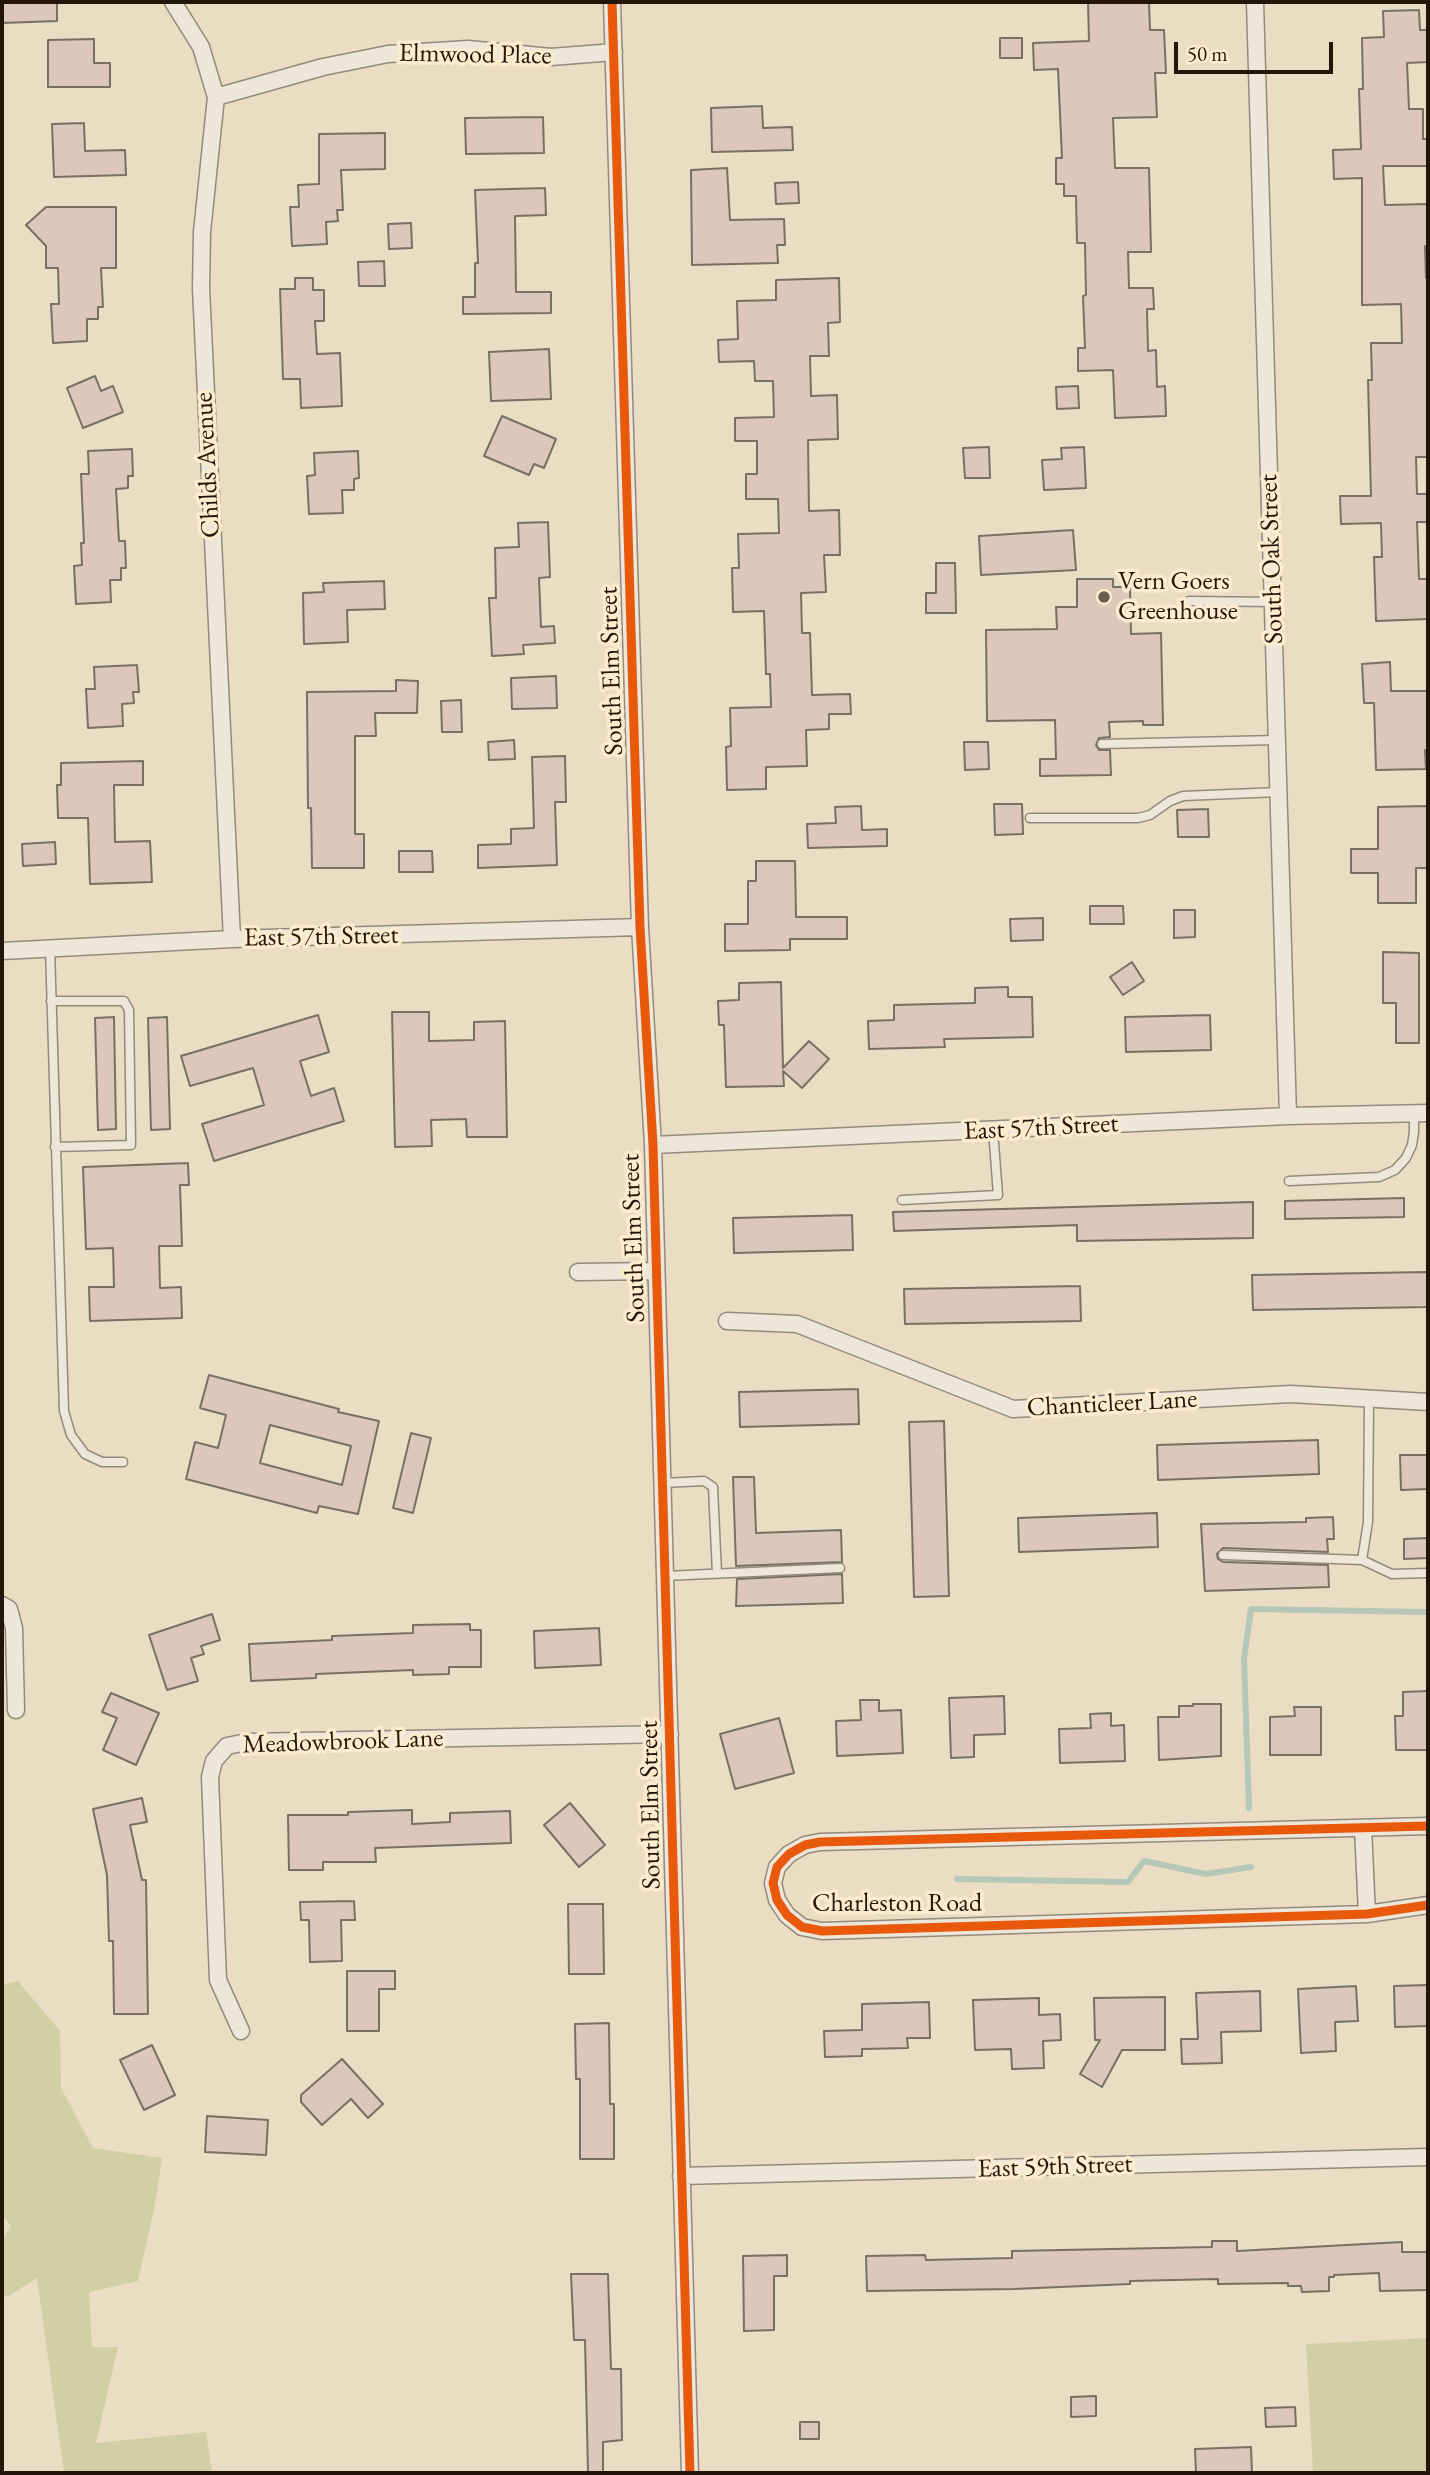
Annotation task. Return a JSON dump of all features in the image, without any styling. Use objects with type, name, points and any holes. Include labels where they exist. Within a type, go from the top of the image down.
[{"type":"street","name":"Childs Avenue","points":[[173,2],[201,47],[216,97],[202,232],[201,288],[232,939]]},
{"type":"street","name":"South Elm Street","points":[[612,2],[640,927],[653,1145],[690,2473]]},
{"type":"street","name":"South Oak Street","points":[[1255,2],[1288,1116]]},
{"type":"street","name":"Elmwood Place","points":[[216,97],[323,67],[388,54],[468,50],[551,57],[614,52]]},
{"type":"street","name":"East 57th Street","points":[[2,950],[232,939],[640,927]]},
{"type":"street","name":"East 57th Street","points":[[653,1145],[1288,1116],[1421,1113]]},
{"type":"street","points":[[578,1272],[656,1271]]},
{"type":"street","name":"Chanticleer Lane","points":[[727,1321],[797,1324],[1013,1409],[1291,1394],[1428,1402]]},
{"type":"street","points":[[5,1607],[14,1628],[16,1710]]},
{"type":"street","name":"Meadowbrook Lane","points":[[241,2031],[218,1980],[210,1777],[214,1761],[227,1746],[247,1742],[670,1734]]},
{"type":"street","name":"Charleston Road","points":[[1428,1826],[820,1842],[805,1845],[789,1854],[777,1867],[774,1883],[777,1900],[786,1915],[802,1927],[822,1931],[1367,1914],[1428,1905]]},
{"type":"street","points":[[1363,1828],[1367,1914]]},
{"type":"street","name":"East 59th Street","points":[[681,2176],[1428,2157]]},
{"type":"lane","points":[[1189,601],[1273,602]]},
{"type":"lane","points":[[1102,744],[1277,740]]},
{"type":"lane","points":[[1030,818],[1138,818],[1150,815],[1170,801],[1183,796],[1279,792]]},
{"type":"lane","points":[[50,948],[64,1411],[71,1435],[85,1454],[102,1462],[123,1462]]},
{"type":"lane","points":[[51,1001],[124,1002],[129,1010],[131,1144],[55,1147]]},
{"type":"lane","points":[[1289,1181],[1379,1177],[1395,1170],[1406,1158],[1412,1145],[1421,1113]]},
{"type":"lane","points":[[902,1200],[998,1195],[993,1130]]},
{"type":"lane","points":[[1362,1560],[1368,1522],[1369,1399]]},
{"type":"lane","points":[[663,1483],[704,1481],[710,1483],[713,1488],[717,1574]]},
{"type":"lane","points":[[1223,1555],[1362,1560],[1392,1574],[1428,1573]]},
{"type":"lane","points":[[665,1576],[841,1568]]},
{"type":"shaded area","points":[[18,1981],[60,2031],[61,2088],[93,2148],[162,2158],[155,2205],[138,2281],[89,2292],[92,2347],[118,2347],[96,2443],[206,2432],[212,2473],[64,2473],[37,2278],[7,2297],[2,2292],[2,2240],[11,2226],[2,2215],[2,1985]]},
{"type":"shaded area","points":[[1428,2338],[1428,2473],[1313,2473],[1306,2344]]},
{"type":"building","points":[[2,2],[57,2],[57,21],[2,23]]},
{"type":"building","points":[[1088,2],[1149,2],[1150,30],[1164,30],[1166,73],[1155,73],[1157,117],[1113,118],[1115,168],[1149,168],[1151,252],[1128,252],[1129,288],[1153,288],[1154,309],[1147,309],[1148,351],[1156,350],[1157,387],[1165,386],[1166,416],[1115,418],[1113,370],[1078,371],[1078,348],[1085,348],[1085,243],[1077,243],[1076,196],[1064,196],[1064,184],[1056,184],[1056,158],[1062,158],[1058,69],[1034,70],[1033,43],[1089,41]]},
{"type":"building","points":[[1419,10],[1420,30],[1428,30],[1428,62],[1407,63],[1409,109],[1423,109],[1423,139],[1428,139],[1428,166],[1383,166],[1385,205],[1428,204],[1428,246],[1425,246],[1428,278],[1428,457],[1416,457],[1417,494],[1428,494],[1428,522],[1417,522],[1419,579],[1428,579],[1428,619],[1376,621],[1374,557],[1382,557],[1381,523],[1341,524],[1340,496],[1371,496],[1368,380],[1372,380],[1371,343],[1402,343],[1401,304],[1362,305],[1362,178],[1334,179],[1333,150],[1361,149],[1359,89],[1363,89],[1362,38],[1384,37],[1383,11]]},
{"type":"building","points":[[1000,38],[1022,38],[1022,58],[1000,58]]},
{"type":"building","points":[[94,39],[94,63],[110,63],[110,87],[48,87],[48,40]]},
{"type":"building","points":[[762,106],[763,128],[792,127],[793,150],[712,152],[711,108]]},
{"type":"building","points":[[543,117],[544,153],[466,154],[465,118]]},
{"type":"building","points":[[84,123],[85,151],[125,150],[126,175],[54,177],[52,124]]},
{"type":"building","points":[[385,133],[385,169],[341,170],[343,210],[337,210],[338,221],[326,222],[327,244],[292,246],[290,207],[299,207],[298,185],[319,184],[319,134]]},
{"type":"building","points":[[727,168],[730,220],[784,219],[785,245],[777,245],[778,263],[692,265],[691,170]]},
{"type":"building","points":[[798,182],[799,203],[776,204],[775,183]]},
{"type":"building","points":[[545,188],[546,215],[515,216],[516,292],[551,292],[551,313],[463,314],[463,297],[475,297],[475,263],[478,263],[475,190]]},
{"type":"building","points":[[46,207],[116,207],[116,268],[101,268],[103,307],[98,307],[98,319],[87,319],[87,341],[53,343],[51,304],[59,304],[58,268],[46,268],[46,246],[26,225]]},
{"type":"building","points":[[411,223],[412,248],[389,249],[388,224]]},
{"type":"building","points":[[384,261],[385,286],[359,286],[358,262]]},
{"type":"building","points":[[295,278],[313,278],[313,290],[324,290],[324,321],[315,321],[317,354],[340,353],[342,406],[301,408],[300,379],[283,379],[280,289],[295,289]]},
{"type":"building","points":[[839,278],[840,322],[828,323],[829,356],[810,356],[811,396],[837,395],[838,439],[808,440],[809,511],[839,510],[840,555],[824,555],[826,592],[801,593],[802,633],[810,633],[812,695],[850,694],[851,714],[829,714],[829,729],[806,730],[807,766],[766,767],[766,789],[727,790],[726,747],[731,746],[730,708],[771,707],[770,674],[766,674],[764,611],[733,612],[732,568],[739,568],[738,534],[779,533],[778,499],[746,499],[746,474],[757,474],[757,441],[735,441],[735,418],[774,417],[773,381],[755,381],[754,361],[719,362],[718,340],[738,339],[737,301],[776,300],[776,280]]},
{"type":"building","points":[[549,349],[551,399],[491,401],[489,352]]},
{"type":"building","points":[[95,376],[101,391],[113,386],[123,412],[83,428],[67,388]]},
{"type":"building","points":[[1078,386],[1079,408],[1057,409],[1056,387]]},
{"type":"building","points":[[502,416],[556,439],[544,468],[534,464],[529,475],[484,456]]},
{"type":"building","points":[[989,447],[990,478],[965,478],[963,448]]},
{"type":"building","points":[[1084,447],[1086,488],[1044,490],[1042,460],[1062,459],[1061,448]]},
{"type":"building","points":[[132,449],[133,476],[128,476],[128,488],[116,489],[119,541],[125,541],[126,568],[121,568],[121,580],[110,580],[111,602],[76,604],[74,566],[82,565],[81,543],[84,543],[81,474],[89,474],[88,451]]},
{"type":"building","points":[[358,451],[359,478],[354,479],[354,490],[342,490],[343,513],[309,514],[307,476],[315,475],[314,453]]},
{"type":"building","points":[[548,522],[550,577],[539,578],[541,627],[554,626],[555,643],[523,645],[524,654],[492,656],[489,598],[496,598],[495,548],[519,547],[518,523]]},
{"type":"building","points":[[1073,530],[1076,570],[981,575],[979,536]]},
{"type":"building","points":[[936,563],[955,563],[956,613],[926,613],[926,593],[936,593]]},
{"type":"building","points":[[1077,579],[1113,579],[1113,587],[1130,587],[1131,634],[1161,633],[1163,725],[1143,725],[1143,721],[1109,722],[1110,737],[1099,738],[1096,745],[1099,750],[1110,750],[1111,775],[1040,776],[1040,759],[1056,759],[1055,720],[987,721],[986,630],[1057,629],[1056,607],[1077,607]]},
{"type":"building","points":[[384,581],[385,609],[347,610],[348,642],[304,644],[303,593],[324,592],[323,583]]},
{"type":"building","points":[[1390,662],[1391,691],[1428,691],[1426,769],[1376,770],[1374,703],[1364,703],[1362,664]]},
{"type":"building","points":[[137,665],[139,692],[133,692],[134,703],[122,704],[123,726],[88,728],[86,689],[95,689],[94,667]]},
{"type":"building","points":[[556,676],[557,708],[512,709],[511,678]]},
{"type":"building","points":[[396,680],[418,681],[417,713],[375,713],[376,736],[355,736],[355,834],[364,834],[364,868],[312,868],[311,808],[308,808],[307,692],[396,691]]},
{"type":"building","points":[[461,700],[462,732],[442,732],[441,701]]},
{"type":"building","points":[[514,740],[515,759],[489,760],[488,742]]},
{"type":"building","points":[[964,742],[988,742],[989,769],[965,770]]},
{"type":"building","points":[[565,756],[566,802],[555,802],[557,865],[478,868],[478,845],[511,844],[511,829],[534,828],[532,757]]},
{"type":"building","points":[[143,761],[143,785],[114,785],[115,842],[150,841],[152,882],[90,884],[88,818],[58,818],[57,785],[61,785],[61,763]]},
{"type":"building","points":[[994,804],[1022,804],[1023,834],[995,835]]},
{"type":"building","points":[[861,806],[862,830],[887,829],[887,846],[808,848],[807,824],[836,823],[835,807]]},
{"type":"building","points":[[1428,806],[1428,868],[1416,868],[1416,903],[1378,903],[1378,873],[1351,873],[1351,849],[1378,849],[1378,807]]},
{"type":"building","points":[[1208,809],[1209,837],[1178,837],[1177,810]]},
{"type":"building","points":[[55,842],[56,864],[23,866],[22,844]]},
{"type":"building","points":[[399,851],[432,851],[433,872],[399,872]]},
{"type":"building","points":[[756,861],[795,861],[796,917],[847,917],[847,939],[790,939],[790,950],[725,951],[725,924],[748,924],[748,881],[756,881]]},
{"type":"building","points":[[1090,906],[1123,906],[1124,924],[1090,924]]},
{"type":"building","points":[[1174,910],[1195,910],[1195,937],[1174,938]]},
{"type":"building","points":[[1043,918],[1043,940],[1011,941],[1010,919]]},
{"type":"building","points":[[1383,952],[1419,953],[1419,1043],[1396,1043],[1396,1003],[1383,1003]]},
{"type":"building","points":[[1132,962],[1144,981],[1123,995],[1110,977]]},
{"type":"building","points":[[781,982],[783,1068],[809,1041],[829,1059],[802,1088],[783,1071],[784,1086],[726,1087],[724,1025],[719,1025],[718,1001],[739,1000],[739,983]]},
{"type":"building","points":[[1008,987],[1008,997],[1032,997],[1033,1037],[944,1039],[945,1047],[869,1049],[868,1021],[894,1020],[894,1005],[975,1003],[975,988]]},
{"type":"building","points":[[392,1012],[429,1012],[429,1041],[474,1040],[474,1022],[505,1021],[507,1137],[467,1137],[466,1119],[431,1120],[432,1146],[395,1147]]},
{"type":"building","points":[[318,1015],[329,1052],[300,1061],[311,1096],[334,1088],[344,1121],[214,1161],[202,1124],[264,1105],[253,1068],[190,1086],[181,1056]]},
{"type":"building","points":[[1210,1015],[1211,1050],[1126,1052],[1125,1017]]},
{"type":"building","points":[[114,1017],[116,1129],[98,1130],[95,1018]]},
{"type":"building","points":[[167,1017],[170,1129],[151,1130],[148,1018]]},
{"type":"building","points":[[188,1163],[189,1185],[180,1185],[182,1246],[159,1246],[160,1288],[181,1287],[182,1318],[90,1321],[89,1287],[114,1287],[113,1248],[86,1249],[83,1167]]},
{"type":"building","points":[[1404,1198],[1404,1217],[1285,1219],[1285,1201]]},
{"type":"building","points":[[1253,1202],[1253,1238],[1077,1241],[1077,1225],[894,1231],[893,1212]]},
{"type":"building","points":[[852,1215],[853,1250],[734,1253],[733,1218]]},
{"type":"building","points":[[1428,1272],[1428,1307],[1253,1310],[1252,1275]]},
{"type":"building","points":[[1080,1286],[1081,1321],[905,1324],[904,1289]]},
{"type":"building","points":[[209,1375],[379,1421],[358,1514],[319,1506],[317,1513],[186,1479],[195,1442],[218,1448],[226,1415],[200,1408]],"holes":[[[270,1425],[351,1446],[342,1485],[260,1463]]]},
{"type":"building","points":[[858,1389],[859,1424],[740,1427],[739,1392]]},
{"type":"building","points":[[944,1421],[949,1596],[914,1597],[909,1422]]},
{"type":"building","points":[[411,1433],[431,1438],[413,1513],[393,1508]]},
{"type":"building","points":[[1318,1440],[1319,1474],[1158,1480],[1157,1445]]},
{"type":"building","points":[[1400,1455],[1428,1455],[1428,1489],[1401,1490]]},
{"type":"building","points":[[733,1477],[754,1477],[756,1533],[841,1530],[842,1562],[736,1566]]},
{"type":"building","points":[[1157,1513],[1158,1547],[1019,1552],[1018,1518]]},
{"type":"building","points":[[1333,1517],[1334,1539],[1327,1539],[1328,1552],[1223,1548],[1217,1554],[1218,1559],[1223,1562],[1328,1565],[1329,1587],[1205,1591],[1201,1524],[1306,1522],[1306,1518]]},
{"type":"building","points":[[1428,1538],[1428,1558],[1404,1559],[1404,1539]]},
{"type":"building","points":[[842,1574],[843,1603],[736,1606],[737,1579]]},
{"type":"building","points":[[212,1614],[220,1640],[201,1646],[204,1654],[191,1658],[198,1681],[167,1690],[149,1635]]},
{"type":"building","points":[[470,1624],[470,1630],[481,1630],[481,1667],[449,1667],[449,1674],[413,1675],[413,1670],[316,1674],[316,1678],[251,1681],[249,1644],[332,1640],[332,1636],[413,1633],[413,1625]]},
{"type":"building","points":[[599,1628],[601,1665],[535,1668],[534,1631]]},
{"type":"building","points":[[1428,1691],[1428,1750],[1396,1750],[1395,1716],[1403,1716],[1403,1692]]},
{"type":"building","points":[[111,1693],[159,1713],[136,1765],[103,1750],[117,1718],[102,1712]]},
{"type":"building","points":[[1004,1696],[1005,1734],[974,1735],[974,1757],[951,1758],[949,1698]]},
{"type":"building","points":[[860,1700],[879,1700],[879,1711],[901,1710],[903,1753],[837,1756],[836,1721],[861,1720]]},
{"type":"building","points":[[1221,1704],[1221,1756],[1159,1760],[1158,1717],[1179,1717],[1179,1706]]},
{"type":"building","points":[[1294,1707],[1321,1707],[1321,1755],[1270,1755],[1270,1717],[1295,1716]]},
{"type":"building","points":[[1111,1713],[1111,1726],[1124,1725],[1125,1761],[1060,1763],[1059,1729],[1091,1728],[1090,1714]]},
{"type":"building","points":[[779,1718],[794,1773],[735,1789],[720,1734]]},
{"type":"building","points":[[142,1798],[147,1822],[130,1825],[142,1880],[146,1880],[148,2014],[114,2014],[113,1941],[109,1941],[107,1875],[93,1809]]},
{"type":"building","points":[[570,1803],[605,1845],[579,1867],[544,1825]]},
{"type":"building","points":[[412,1810],[412,1824],[450,1822],[450,1813],[510,1811],[511,1843],[375,1848],[376,1862],[323,1862],[323,1870],[289,1870],[288,1815],[348,1815],[348,1812]]},
{"type":"building","points":[[354,1901],[355,1920],[341,1920],[342,1961],[310,1962],[309,1920],[301,1920],[300,1902]]},
{"type":"building","points":[[568,1904],[603,1904],[604,1974],[569,1974]]},
{"type":"building","points":[[347,1971],[395,1971],[395,1989],[379,1989],[379,2031],[347,2031]]},
{"type":"building","points":[[1428,1985],[1428,2026],[1395,2027],[1394,1986]]},
{"type":"building","points":[[1356,1986],[1358,2021],[1335,2022],[1336,2051],[1301,2053],[1298,1989]]},
{"type":"building","points":[[1260,1991],[1261,2031],[1221,2032],[1222,2063],[1182,2064],[1181,2039],[1198,2039],[1196,1993]]},
{"type":"building","points":[[1165,1997],[1165,2050],[1122,2050],[1102,2087],[1080,2074],[1100,2040],[1095,2040],[1094,1998]]},
{"type":"building","points":[[1039,1998],[1039,2015],[1060,2014],[1061,2040],[1043,2041],[1044,2068],[1012,2069],[1011,2049],[975,2050],[973,2000]]},
{"type":"building","points":[[929,2002],[930,2038],[907,2038],[908,2048],[862,2049],[862,2056],[825,2057],[824,2031],[862,2030],[862,2004]]},
{"type":"building","points":[[609,2023],[614,2159],[580,2159],[580,2079],[576,2079],[575,2024]]},
{"type":"building","points":[[152,2045],[175,2095],[144,2110],[120,2060]]},
{"type":"building","points":[[342,2059],[383,2104],[368,2118],[351,2099],[322,2125],[301,2102],[301,2095]]},
{"type":"building","points":[[207,2116],[268,2120],[266,2155],[205,2152]]},
{"type":"building","points":[[1212,2241],[1237,2241],[1237,2251],[1402,2242],[1402,2252],[1428,2252],[1428,2290],[1380,2291],[1379,2273],[1334,2275],[1329,2277],[1329,2291],[1302,2292],[1301,2286],[1288,2286],[1288,2283],[1218,2284],[1218,2279],[1130,2281],[1130,2284],[1014,2289],[867,2291],[866,2256],[925,2255],[926,2260],[1012,2258],[1012,2251],[1212,2247]]},
{"type":"building","points":[[787,2255],[787,2276],[774,2276],[774,2330],[744,2331],[743,2256]]},
{"type":"building","points":[[571,2274],[608,2274],[611,2369],[621,2369],[622,2440],[603,2442],[603,2473],[588,2473],[585,2340],[574,2340]]},
{"type":"building","points":[[1096,2396],[1096,2416],[1071,2417],[1071,2397]]},
{"type":"building","points":[[1295,2407],[1296,2426],[1266,2427],[1265,2408]]},
{"type":"building","points":[[800,2422],[819,2422],[819,2439],[800,2439]]},
{"type":"building","points":[[1251,2447],[1252,2473],[1196,2473],[1195,2449]]},
{"type":"waterway","points":[[1249,1808],[1244,1659],[1251,1609],[1428,1612]]},
{"type":"waterway","points":[[957,1879],[1128,1882],[1144,1861],[1206,1874],[1251,1867]]},
{"type":"cycle path","points":[[612,2],[640,927],[653,1145],[690,2473]]},
{"type":"cycle path","points":[[1428,1826],[820,1842],[805,1845],[789,1854],[777,1867],[773,1883],[777,1900],[787,1915],[802,1927],[822,1931],[1367,1914],[1428,1905]]},
{"type":"place","name":"Vern Goers Greenhouse","points":[[1104,597]]}]
